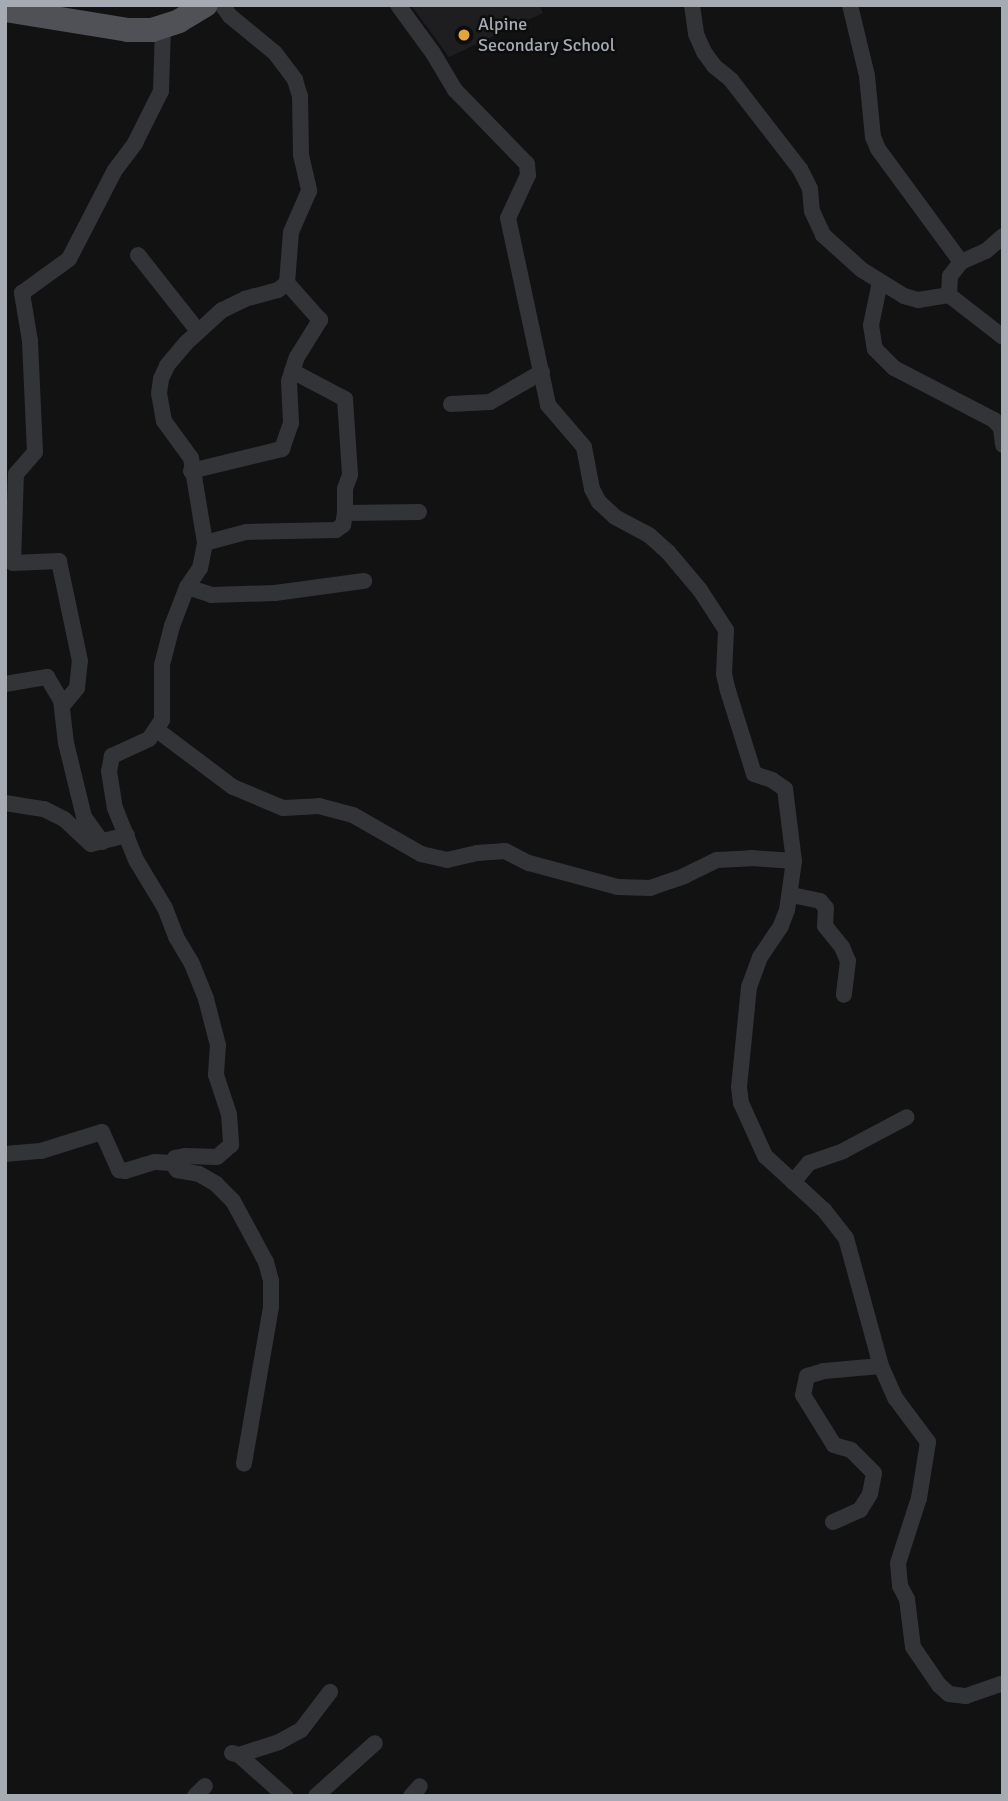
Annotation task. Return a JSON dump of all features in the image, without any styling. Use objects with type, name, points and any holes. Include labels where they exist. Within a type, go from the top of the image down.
[{"type":"main road","points":[[5,10],[128,30],[163,27],[206,5]]},
{"type":"street","points":[[191,471],[282,449],[290,422],[289,381],[297,357],[320,320],[287,283],[291,232],[309,191],[302,155],[300,96],[295,80],[275,53],[230,16],[222,5]]},
{"type":"street","points":[[398,5],[433,53],[455,90],[527,164],[528,175],[508,218],[548,405],[584,447],[592,489],[599,502],[615,517],[649,535],[668,552],[700,590],[726,630],[724,674],[754,774],[772,780],[785,789],[794,861],[792,895],[781,926],[760,957],[749,987],[739,1087],[741,1104],[765,1156],[824,1210],[846,1238],[881,1366],[896,1399],[928,1443],[919,1498],[898,1563],[900,1586],[908,1599],[909,1633],[913,1647],[939,1685],[949,1694],[966,1696],[1003,1683]]},
{"type":"street","points":[[692,5],[696,34],[704,52],[713,65],[732,80],[800,169],[810,189],[811,211],[823,235],[880,282],[904,296],[918,300],[949,295],[1003,337]]},
{"type":"street","points":[[850,5],[867,76],[873,137],[878,149],[961,262]]},
{"type":"street","points":[[62,706],[77,688],[80,661],[70,627],[59,561],[13,563],[16,474],[34,452],[30,341],[22,293],[69,259],[115,170],[135,143],[161,91],[163,27]]},
{"type":"street","points":[[949,295],[950,276],[961,262],[986,251],[1003,236]]},
{"type":"street","points":[[138,255],[198,331]]},
{"type":"street","points":[[880,282],[871,325],[875,349],[894,368],[994,420],[1000,428],[1003,445]]},
{"type":"street","points":[[172,1163],[174,1158],[185,1156],[217,1157],[231,1144],[232,1133],[218,1086],[218,1045],[206,999],[165,908],[136,860],[115,808],[110,771],[112,756],[149,739],[162,720],[162,665],[172,626],[187,587],[200,568],[205,543],[187,450],[164,421],[159,393],[167,366],[198,331],[222,310],[245,299],[278,290],[287,283]]},
{"type":"street","points":[[205,543],[246,532],[336,530],[344,525],[345,489],[350,475],[345,399],[292,371]]},
{"type":"street","points":[[451,404],[490,402],[542,372]]},
{"type":"street","points":[[345,513],[419,512]]},
{"type":"street","points":[[187,587],[211,595],[275,593],[364,581]]},
{"type":"street","points":[[5,684],[47,677],[62,706],[66,743],[83,817],[103,842]]},
{"type":"street","points":[[157,730],[233,787],[283,808],[319,806],[353,815],[422,854],[447,860],[477,853],[505,851],[529,863],[618,887],[650,888],[717,860],[751,858],[794,861]]},
{"type":"street","points":[[5,803],[44,809],[64,819],[85,841],[103,842],[127,835]]},
{"type":"street","points":[[792,895],[820,901],[826,908],[825,926],[842,947],[848,961],[844,995]]},
{"type":"street","points":[[793,1182],[808,1163],[843,1151],[907,1117]]},
{"type":"street","points":[[5,1154],[41,1151],[102,1132],[119,1170],[125,1171],[155,1162],[172,1163]]},
{"type":"street","points":[[172,1163],[177,1170],[199,1174],[216,1184],[233,1201],[266,1262],[271,1281],[271,1307],[244,1464]]},
{"type":"street","points":[[833,1522],[860,1510],[870,1494],[874,1473],[851,1450],[834,1445],[803,1395],[807,1377],[824,1371],[881,1366]]},
{"type":"street","points":[[285,1796],[236,1754],[289,1738],[301,1730],[330,1692]]},
{"type":"street","points":[[316,1796],[375,1743]]},
{"type":"shaded area","name":"Alpine Secondary School","points":[[411,5],[539,5],[543,13],[449,57]]},
{"type":"place","name":"Alpine Secondary School","points":[[464,35]]}]
